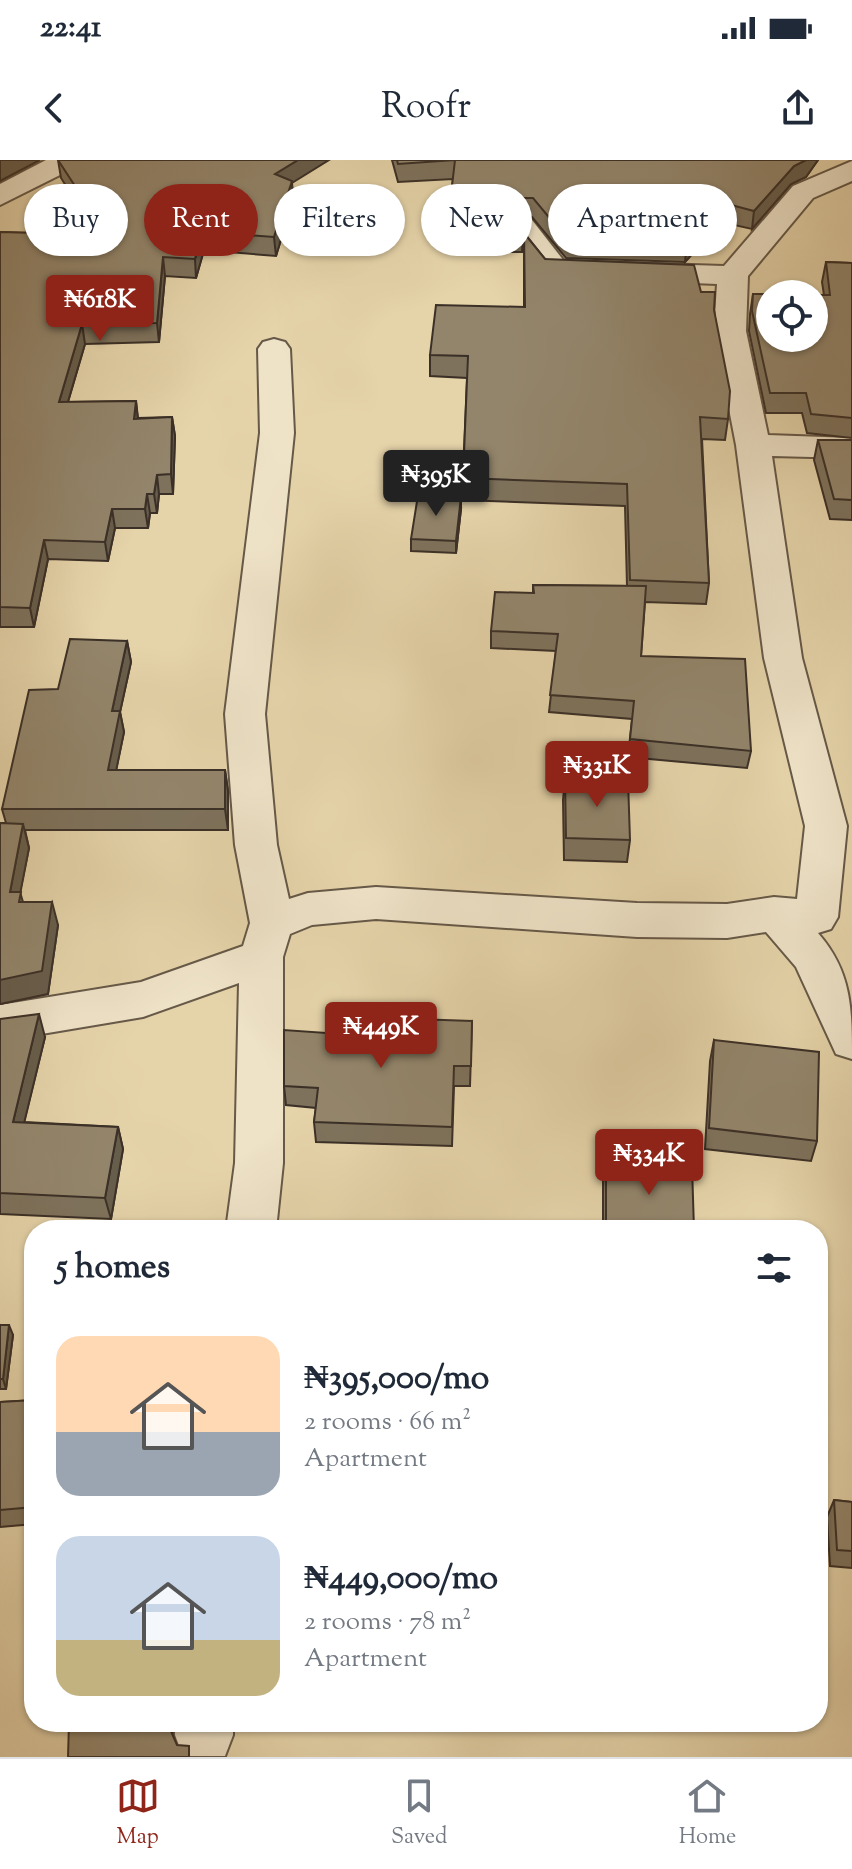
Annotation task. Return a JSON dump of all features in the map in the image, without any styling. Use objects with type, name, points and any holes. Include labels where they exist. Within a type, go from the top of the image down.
[{"type":"street","points":[[0,196],[68,160]]},
{"type":"street","points":[[0,1023],[143,999],[267,940],[308,909],[376,903],[637,920],[727,921],[759,918],[774,913],[816,917],[826,826],[783,658],[753,445],[730,331],[733,276],[803,192],[852,170]]},
{"type":"street","points":[[803,192],[852,205]]},
{"type":"street","points":[[532,240],[555,270],[666,271],[733,276]]},
{"type":"street","points":[[252,1220],[259,1163],[267,940],[245,714],[277,433],[274,349]]},
{"type":"street","points":[[753,445],[852,448]]},
{"type":"street","points":[[774,913],[814,957],[852,1041]]},
{"type":"building","points":[[58,160],[298,160],[275,174],[292,181],[291,184],[274,184],[274,237],[258,236],[258,184],[144,184],[144,256],[196,256],[195,259],[163,257],[157,323],[82,324],[59,402],[136,401],[134,419],[172,417],[171,474],[157,475],[154,494],[147,494],[145,509],[112,509],[105,542],[44,540],[30,608],[0,607],[0,232],[24,233],[24,256],[128,256],[128,184],[74,184]]},
{"type":"building","points":[[397,160],[455,160],[398,164]]},
{"type":"building","points":[[455,160],[806,160],[794,166],[754,211],[737,206],[737,184],[548,184],[548,216],[532,198],[532,184],[452,184]]},
{"type":"building","points":[[532,243],[545,259],[694,265],[701,292],[715,292],[714,310],[730,391],[728,419],[700,417],[709,583],[630,580],[627,484],[463,478],[468,356],[430,355],[436,305],[525,307],[524,256],[532,256]]},
{"type":"building","points":[[826,262],[852,263],[852,418],[811,414],[806,393],[770,393],[761,352],[828,352],[830,295]]},
{"type":"building","points":[[753,294],[756,294],[756,329],[752,311]]},
{"type":"building","points":[[818,440],[852,440],[852,500],[834,499]]},
{"type":"building","points":[[418,495],[461,497],[456,541],[411,539]]},
{"type":"building","points":[[533,585],[646,586],[641,656],[745,659],[751,751],[630,739],[634,701],[550,695],[558,634],[491,631],[495,592],[534,593]]},
{"type":"building","points":[[70,639],[127,641],[112,711],[120,711],[108,770],[225,770],[225,809],[2,809],[29,690],[58,689]]},
{"type":"building","points":[[565,778],[628,780],[630,840],[566,838]]},
{"type":"building","points":[[0,823],[23,824],[10,892],[21,892],[19,902],[52,902],[42,971],[0,980]]},
{"type":"building","points":[[39,1014],[13,1122],[118,1127],[105,1198],[0,1193],[0,1019]]},
{"type":"building","points":[[356,1017],[472,1021],[471,1066],[454,1066],[452,1127],[314,1122],[318,1088],[284,1086],[284,1030],[355,1035]]},
{"type":"building","points":[[714,1040],[819,1052],[817,1141],[709,1128]]},
{"type":"building","points":[[606,1162],[692,1166],[694,1220],[606,1220]]},
{"type":"building","points":[[0,1325],[9,1325],[3,1379],[0,1379]]},
{"type":"building","points":[[24,1401],[24,1508],[0,1510],[0,1402]]},
{"type":"building","points":[[834,1500],[852,1502],[852,1551],[837,1550]]},
{"type":"building","points":[[69,1732],[171,1732],[177,1745],[189,1746],[189,1757],[68,1757]]}]
